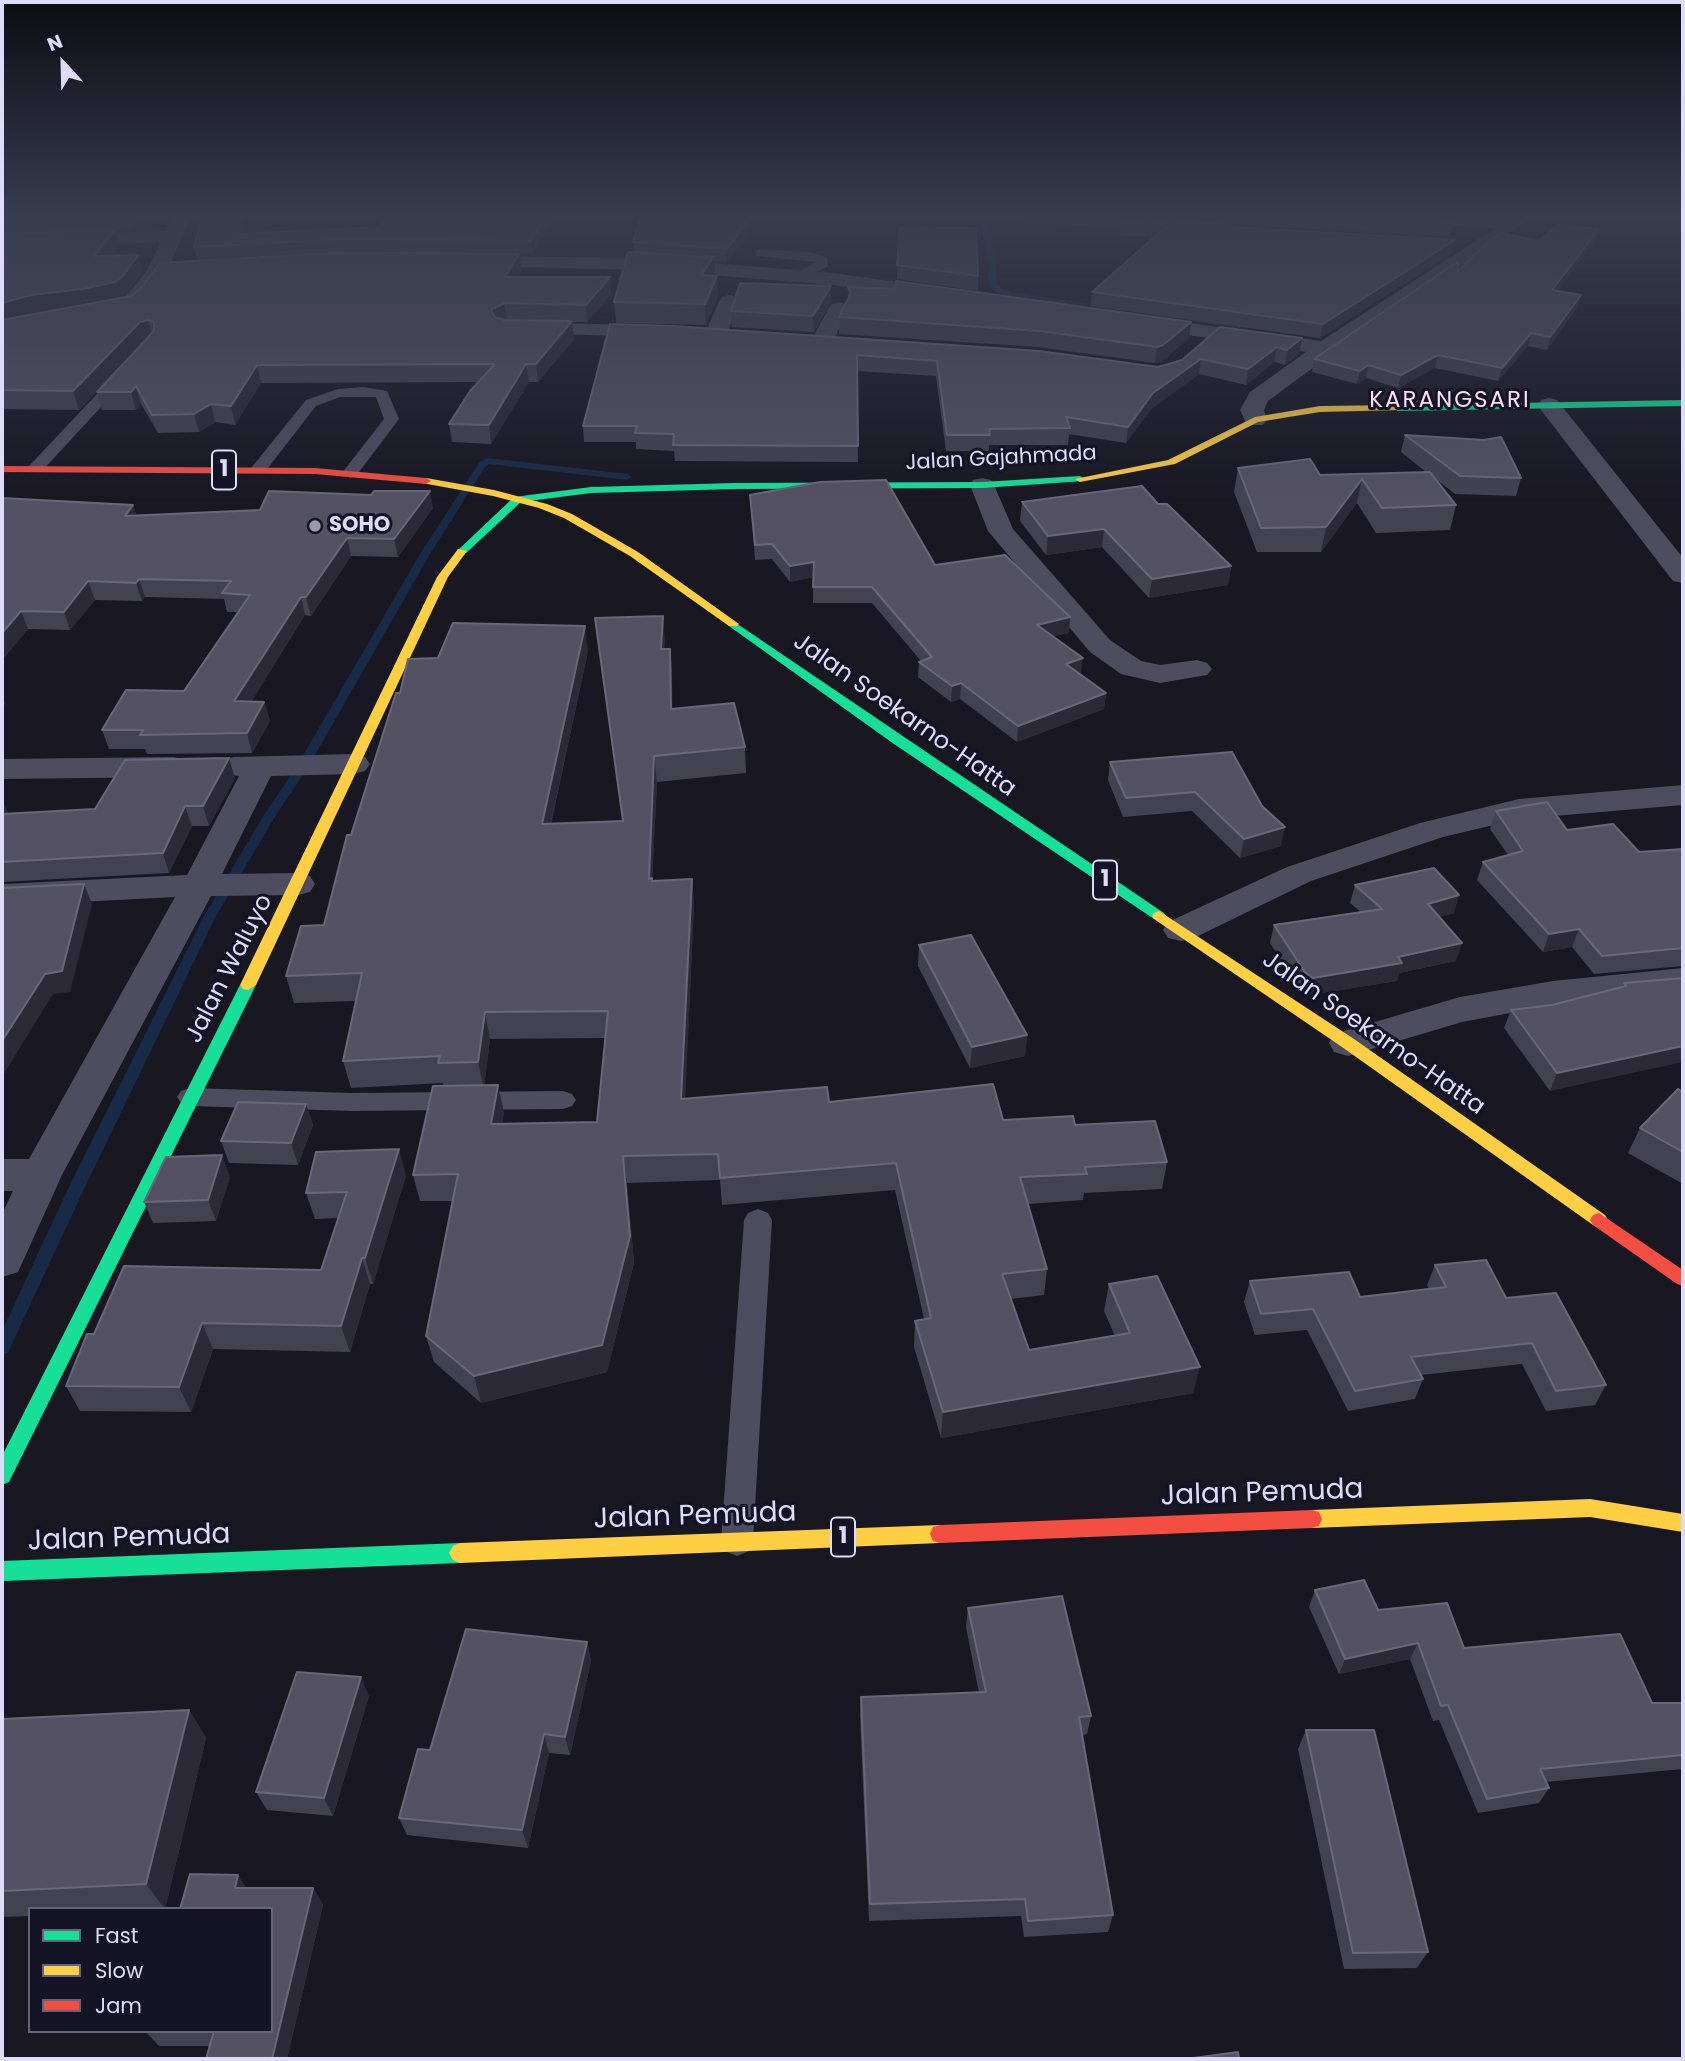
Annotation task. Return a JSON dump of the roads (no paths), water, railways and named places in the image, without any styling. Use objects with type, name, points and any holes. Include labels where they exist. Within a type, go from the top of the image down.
[{"type":"main road","name":"Jalan Gajahmada","points":[[518,499],[591,490],[1053,482],[1140,469],[1182,457],[1255,420],[1321,409],[1683,403]]},
{"type":"main road","name":"Jalan Soekarno-Hatta","points":[[2,469],[350,473],[445,483],[518,499],[568,516],[634,554],[899,741],[1348,1043],[1683,1279]]},
{"type":"main road","name":"Jalan Waluyo","points":[[2,1476],[190,1097],[284,884],[342,764],[443,577],[467,544],[518,499]]},
{"type":"main road","name":"Jalan Pemuda","points":[[2,1571],[1590,1508],[1683,1523]]},
{"type":"street","points":[[108,312],[114,310]]},
{"type":"street","points":[[698,333],[720,310]]},
{"type":"street","points":[[822,341],[838,310]]},
{"type":"street","points":[[1255,420],[1252,410],[1258,397],[1382,310]]},
{"type":"street","points":[[1118,319],[1325,348]]},
{"type":"street","points":[[506,329],[742,336]]},
{"type":"street","points":[[1196,347],[1213,332]]},
{"type":"street","points":[[796,340],[846,343]]},
{"type":"street","points":[[1549,405],[1683,575]]},
{"type":"street","points":[[982,485],[1001,531],[1100,646],[1131,668],[1160,674],[1197,669]]},
{"type":"street","points":[[2,769],[342,764]]},
{"type":"street","points":[[2,1260],[21,1175],[207,885],[267,766]]},
{"type":"street","points":[[1181,930],[1299,874],[1432,830],[1519,809],[1683,796]]},
{"type":"street","points":[[2,895],[284,884]]},
{"type":"street","points":[[1348,1043],[1460,1010],[1553,993],[1683,980]]},
{"type":"lane","points":[[35,469],[134,363]]},
{"type":"lane","points":[[258,470],[311,404],[338,393],[364,391],[382,394],[392,419],[350,473]]},
{"type":"lane","points":[[190,1097],[352,1102],[563,1100]]},
{"type":"lane","points":[[737,1541],[758,1220]]},
{"type":"waterway","points":[[1125,310],[1244,327]]},
{"type":"waterway","points":[[2,1348],[76,1189],[210,916],[270,815],[301,769],[425,554],[482,465],[487,461],[628,477]]},
{"type":"place","name":"SOHO","points":[[315,526]]},
{"type":"district","name":"KARANGSARI","points":[[1450,401]]}]
